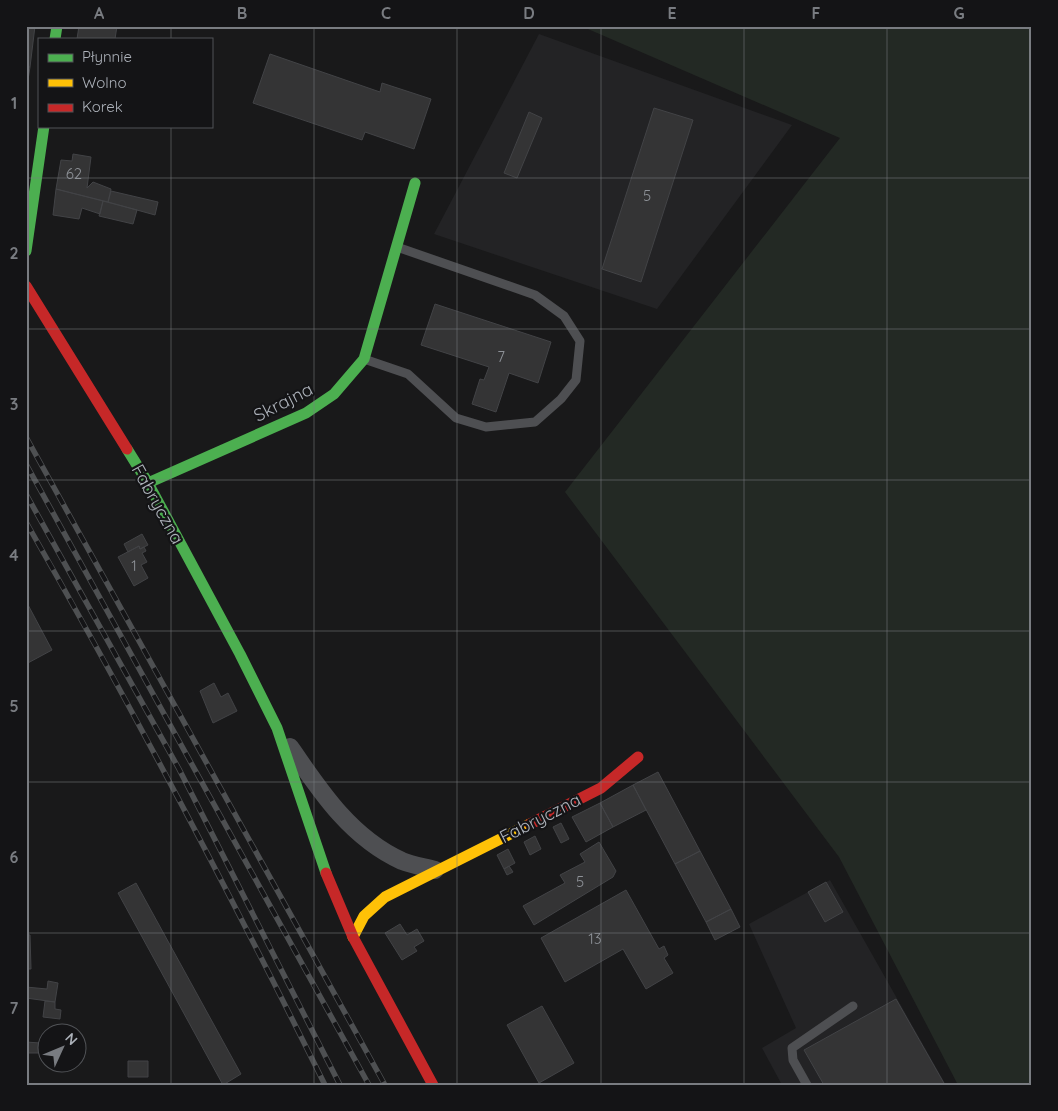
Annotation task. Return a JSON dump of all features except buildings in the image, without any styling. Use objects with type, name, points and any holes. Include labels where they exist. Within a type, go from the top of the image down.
[{"type":"street","points":[[26,251],[44,128]]},
{"type":"street","name":"Skrajna","points":[[148,483],[306,413],[334,394],[364,359],[415,183]]},
{"type":"street","name":"Fabryczna","points":[[26,286],[148,483],[240,654],[277,728],[315,784],[357,832],[372,845],[403,862],[435,870]]},
{"type":"street","name":"Fabryczna","points":[[277,728],[322,864],[353,937],[434,1085]]},
{"type":"street","name":"Fabryczna","points":[[353,937],[364,916],[373,906],[386,897],[435,870],[601,788],[638,757]]},
{"type":"lane","points":[[364,359],[408,374],[456,418],[486,427],[535,422],[561,399],[576,380],[580,341],[564,316],[535,295],[397,247]]},
{"type":"lane","points":[[807,1085],[793,1060],[792,1048],[853,1006]]},
{"type":"shaded area","points":[[581,26],[1032,26],[1032,1085],[958,1085],[839,857],[565,492],[840,138]]},
{"type":"shaded area","points":[[539,34],[792,125],[657,309],[434,234]]},
{"type":"shaded area","points":[[830,880],[946,1085],[782,1085],[762,1048],[796,1028],[749,924]]},
{"type":"railway","points":[[26,437],[385,1085]]},
{"type":"railway","points":[[26,464],[369,1085]]},
{"type":"railway","points":[[26,494],[179,769],[340,1085]]},
{"type":"railway","points":[[26,522],[180,802],[254,943],[325,1085]]},
{"type":"traffic: fast","points":[[55,38],[57,26]]},
{"type":"traffic: fast","points":[[26,251],[44,128]]},
{"type":"traffic: fast","points":[[148,483],[306,413],[334,394],[364,359],[415,183]]},
{"type":"traffic: fast","points":[[127,449],[148,483],[240,654],[277,728],[326,873]]},
{"type":"traffic: slow","points":[[353,937],[364,916],[385,897],[530,824]]},
{"type":"traffic: jam","points":[[26,286],[127,449]]},
{"type":"traffic: jam","points":[[530,824],[601,788],[638,757]]},
{"type":"traffic: jam","points":[[326,873],[353,937],[433,1085]]}]
